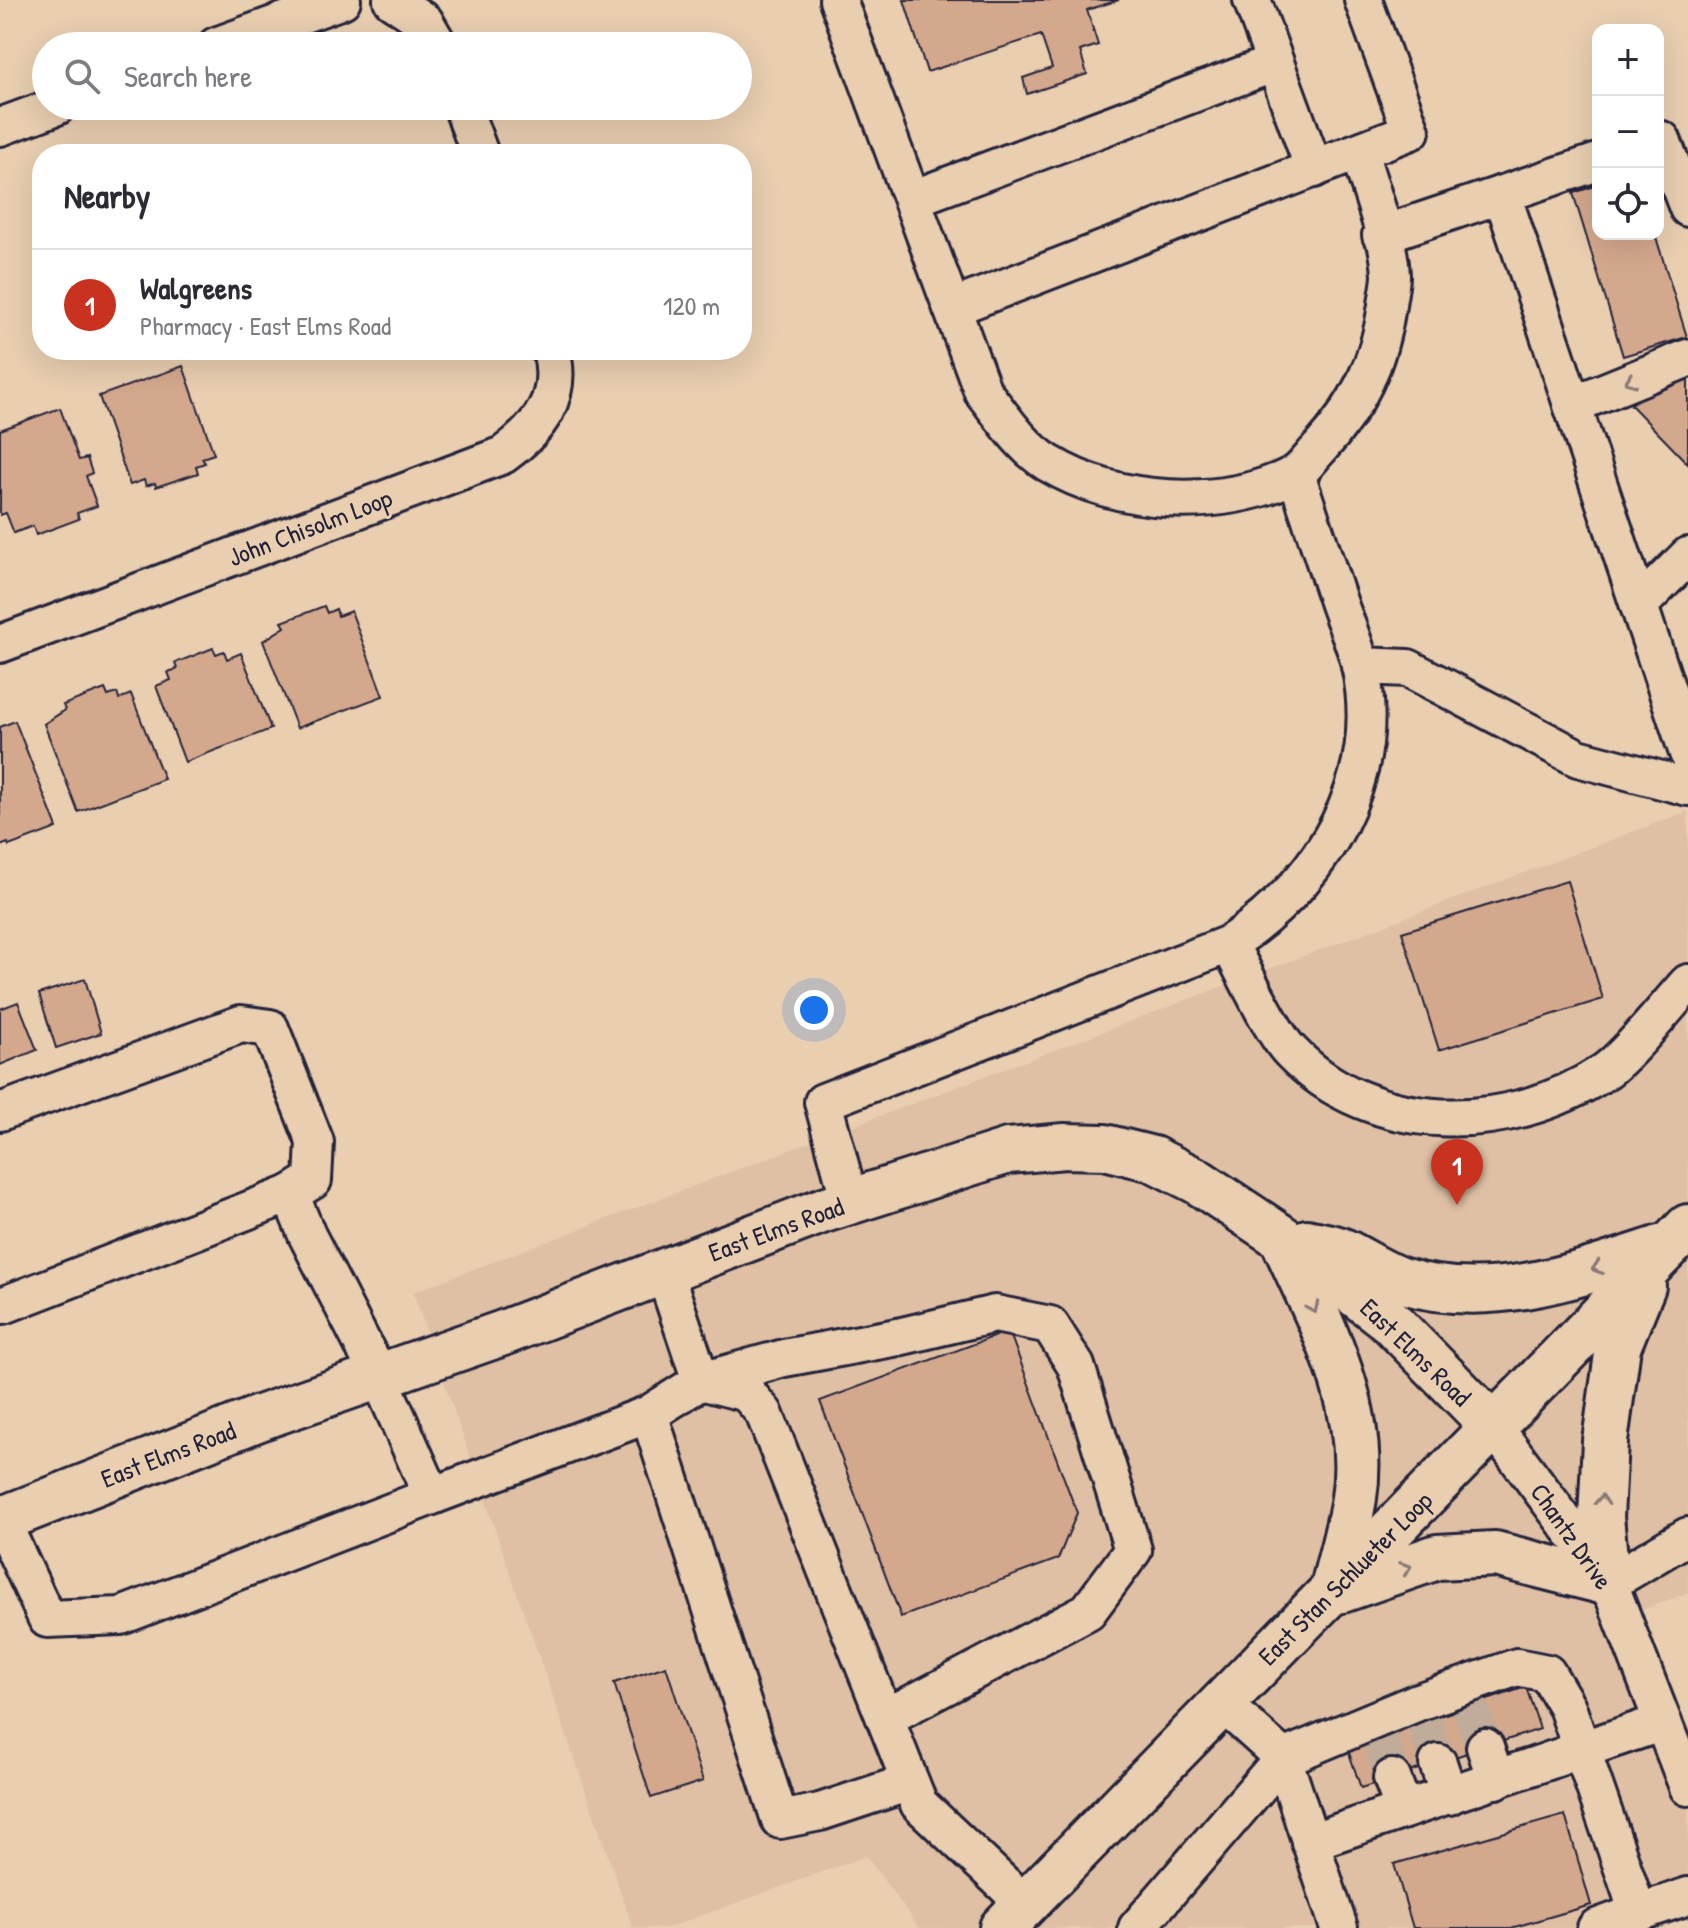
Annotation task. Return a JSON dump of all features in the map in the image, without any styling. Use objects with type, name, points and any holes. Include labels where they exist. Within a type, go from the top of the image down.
[{"type":"main road","name":"East Elms Road","points":[[0,1519],[378,1374],[503,1333],[850,1202],[1008,1151],[1065,1146],[1105,1147],[1153,1159],[1186,1175],[1281,1237],[1390,1321],[1494,1427]]},
{"type":"main road","points":[[1281,1237],[1339,1249],[1402,1281],[1447,1290],[1517,1289],[1569,1277],[1671,1245]]},
{"type":"main road","points":[[1281,1237],[1335,1355],[1350,1405],[1355,1495],[1332,1593]]},
{"type":"main road","points":[[1332,1593],[1437,1557],[1495,1554],[1608,1580],[1602,1502],[1605,1441],[1618,1347],[1671,1245]]},
{"type":"main road","name":"East Stan Schlueter Loop","points":[[1014,1916],[1671,1245]]},
{"type":"street","points":[[254,32],[342,0]]},
{"type":"street","points":[[392,0],[425,22],[431,32]]},
{"type":"street","points":[[838,0],[983,392],[1018,436],[1047,462],[1088,482],[1147,496],[1209,498],[1296,474],[1345,421],[1372,373],[1391,275],[1359,152]]},
{"type":"street","points":[[1252,0],[1314,169]]},
{"type":"street","points":[[952,308],[1411,131],[1363,0]]},
{"type":"street","points":[[912,199],[1275,63]]},
{"type":"street","points":[[0,127],[32,115]]},
{"type":"street","points":[[467,120],[476,144]]},
{"type":"street","points":[[1664,145],[1688,208]]},
{"type":"street","points":[[1381,235],[1592,164]]},
{"type":"street","points":[[1502,194],[1688,753]]},
{"type":"street","points":[[1572,405],[1688,358]]},
{"type":"street","name":"John Chisolm Loop","points":[[0,644],[503,455],[530,435],[545,416],[556,367],[554,360]]},
{"type":"street","points":[[850,1202],[823,1102],[1229,944],[1262,922],[1305,880],[1336,835],[1358,784],[1365,732],[1360,666],[1296,474]]},
{"type":"street","points":[[1639,605],[1688,556]]},
{"type":"street","points":[[1360,666],[1408,668],[1578,758],[1688,787]]},
{"type":"street","points":[[1229,944],[1288,1049],[1327,1083],[1382,1111],[1439,1117],[1494,1117],[1552,1098],[1606,1071],[1688,983]]},
{"type":"street","points":[[0,1112],[241,1024],[270,1028],[315,1142],[313,1180],[290,1194],[4,1305]]},
{"type":"street","points":[[290,1194],[307,1235],[378,1374],[432,1496]]},
{"type":"street","points":[[664,1271],[701,1381]]},
{"type":"street","points":[[0,1519],[47,1619],[121,1616],[649,1414],[701,1381],[784,1358],[898,1337],[995,1314],[1050,1325],[1076,1366],[1133,1550],[1088,1611],[885,1718]]},
{"type":"street","points":[[701,1381],[747,1393],[764,1413],[919,1804],[1014,1916]]},
{"type":"street","points":[[649,1414],[780,1820],[820,1812],[910,1782]]},
{"type":"street","name":"Chantz Drive","points":[[1494,1427],[1608,1580],[1688,1787]]},
{"type":"street","points":[[1608,1580],[1688,1536]]},
{"type":"street","points":[[1137,1928],[1283,1758],[1465,1696],[1517,1667],[1547,1673],[1567,1707],[1637,1913]]},
{"type":"street","points":[[1222,1703],[1283,1758],[1339,1928]]},
{"type":"street","points":[[1310,1842],[1398,1794],[1490,1764],[1583,1751],[1663,1722]]},
{"type":"street","points":[[1596,1928],[1688,1896]]},
{"type":"shaded area","points":[[1688,811],[1688,1593],[1641,1610],[1688,1739],[1688,1917],[1657,1928],[919,1928],[866,1856],[667,1928],[633,1928],[413,1292]]},
{"type":"building","points":[[904,0],[1119,0],[1087,10],[1098,45],[1080,51],[1087,74],[1027,94],[1023,78],[1052,68],[1041,35],[927,72]]},
{"type":"building","points":[[1592,187],[1592,240],[1657,240],[1687,337],[1623,356],[1573,193]]},
{"type":"building","points":[[1679,359],[1688,368],[1688,464],[1631,405]]},
{"type":"building","points":[[183,366],[214,454],[202,458],[205,463],[196,466],[198,473],[156,487],[155,483],[146,486],[144,480],[130,485],[99,396]]},
{"type":"building","points":[[60,408],[79,460],[87,458],[92,473],[86,476],[97,506],[77,513],[79,519],[36,535],[33,526],[14,533],[6,513],[0,515],[0,430]]},
{"type":"building","points":[[324,606],[327,613],[336,609],[338,616],[351,611],[383,696],[297,728],[263,641],[285,627],[282,622]]},
{"type":"building","points":[[213,648],[216,654],[224,651],[227,659],[241,653],[271,729],[185,762],[156,686],[171,680],[168,672],[177,669],[175,663]]},
{"type":"building","points":[[105,689],[108,696],[117,693],[119,699],[131,694],[164,779],[78,812],[44,724],[65,710],[63,705]]},
{"type":"building","points":[[15,721],[57,828],[9,846],[8,843],[0,846],[0,727]]},
{"type":"building","points":[[1567,881],[1603,999],[1439,1050],[1402,932]]},
{"type":"building","points":[[85,979],[101,1033],[56,1048],[39,994]]},
{"type":"building","points":[[18,1002],[37,1050],[0,1065],[0,1009]]},
{"type":"building","points":[[1009,1331],[1077,1513],[1058,1559],[901,1617],[820,1401]]},
{"type":"building","points":[[666,1666],[703,1781],[651,1798],[614,1683]]},
{"type":"building","points":[[1526,1687],[1540,1729],[1361,1788],[1347,1747]]},
{"type":"building","points":[[1565,1815],[1591,1905],[1511,1928],[1413,1928],[1394,1864]]},
{"type":"tunnel","points":[[1469,1706],[1485,1747]]},
{"type":"tunnel","points":[[1424,1721],[1438,1763]]},
{"type":"tunnel","points":[[1380,1736],[1392,1778]]},
{"type":"place","name":"Walgreens","points":[[1457,1205]]}]
